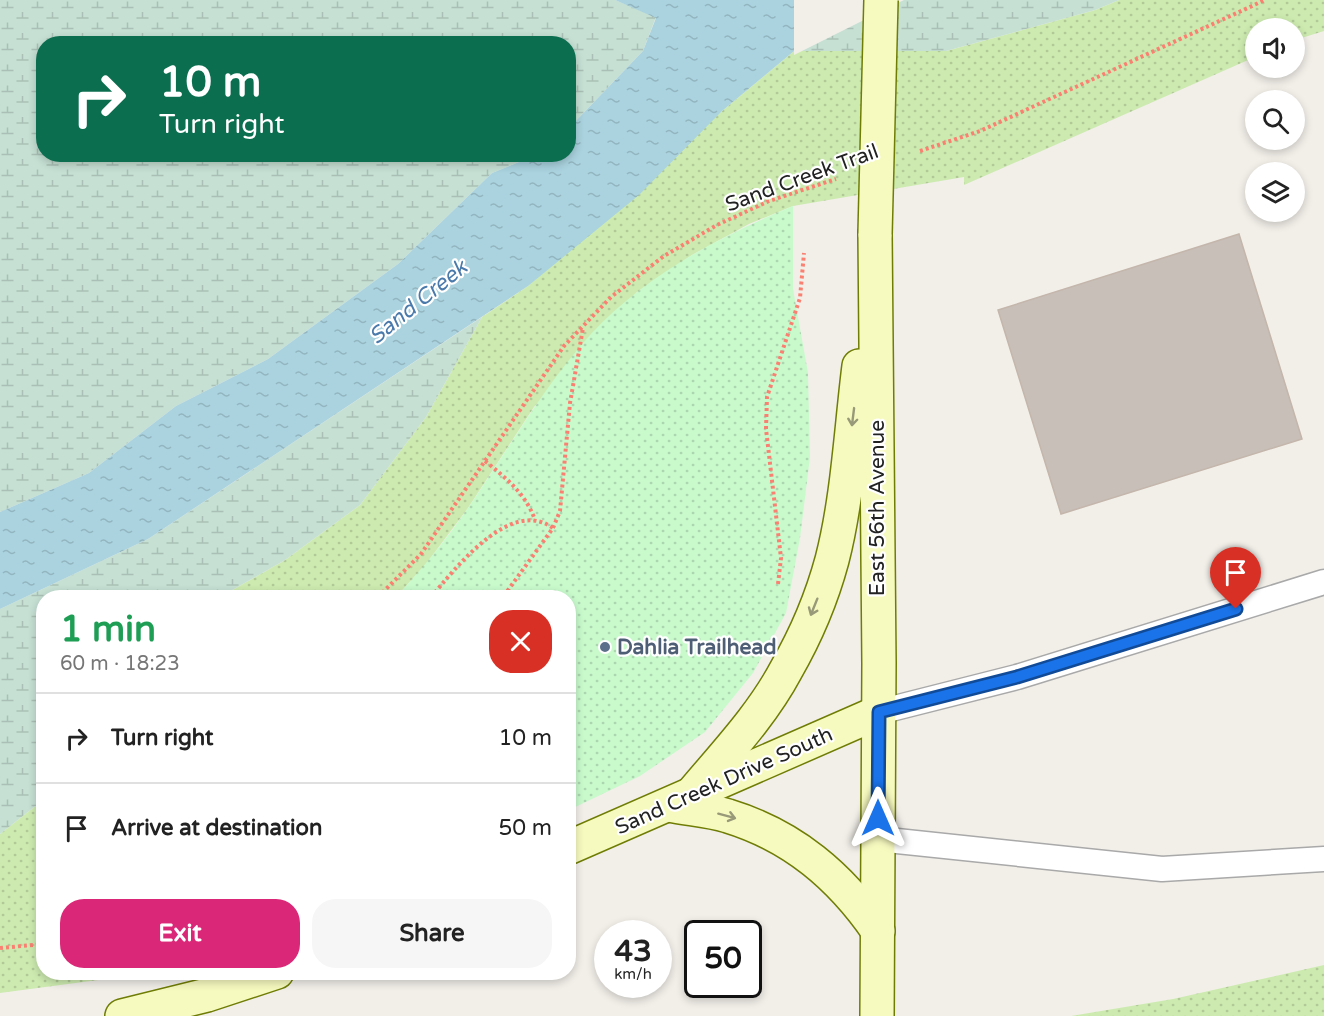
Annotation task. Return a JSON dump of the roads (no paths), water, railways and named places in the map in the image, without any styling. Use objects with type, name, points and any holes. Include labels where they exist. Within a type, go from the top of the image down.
[{"type":"main road","name":"East 56th Avenue","points":[[878,1016],[879,712],[875,234],[881,0]]},
{"type":"main road","points":[[875,234],[840,522],[832,562],[786,672],[732,748],[679,801],[727,815],[766,830],[805,851],[830,872],[878,931]]},
{"type":"main road","name":"Sand Creek Drive South","points":[[576,845],[879,712]]},
{"type":"main road","points":[[122,1016],[207,996],[254,980]]},
{"type":"lane","points":[[879,712],[1017,677],[1324,582]]},
{"type":"lane","points":[[878,839],[1162,869],[1324,859]]},
{"type":"water","name":"Sand Creek","points":[[615,0],[901,0],[794,51],[722,111],[639,195],[528,286],[148,539],[0,609],[0,512],[89,473],[176,406],[268,359],[398,264],[492,173],[519,162],[576,162],[576,121],[643,51],[656,18]]},
{"type":"place","name":"Dahlia Trailhead","points":[[605,647]]}]
